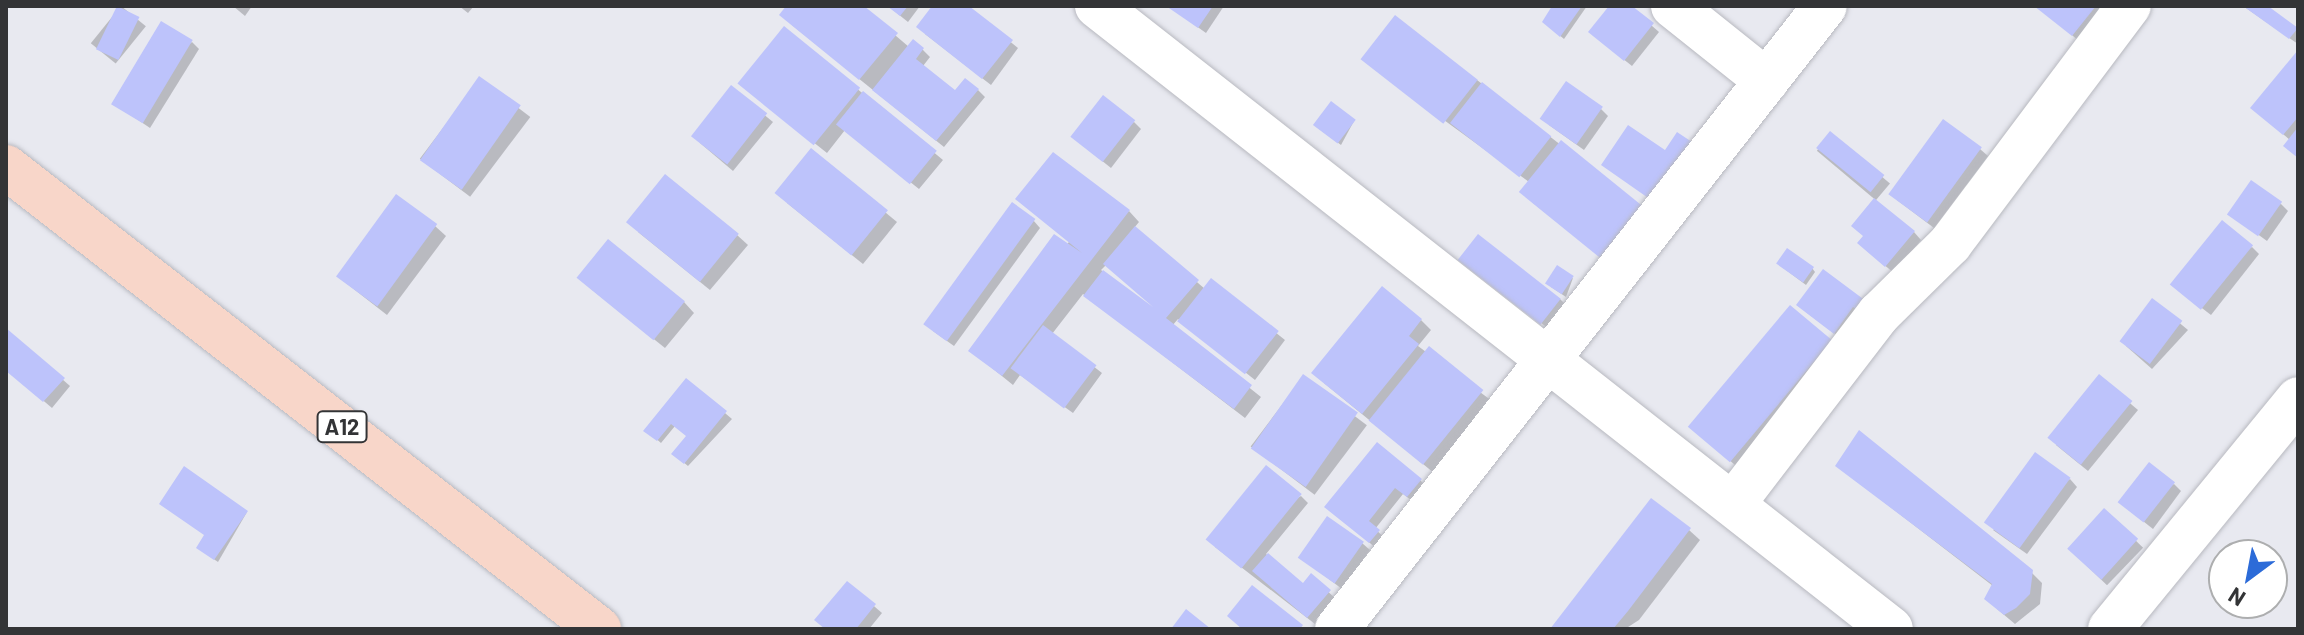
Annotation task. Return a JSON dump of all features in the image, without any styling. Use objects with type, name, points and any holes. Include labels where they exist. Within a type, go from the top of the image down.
[{"type":"main road","name":"A12","points":[[6,167],[599,629]]},
{"type":"street","points":[[1097,6],[1891,629]]},
{"type":"street","points":[[1673,6],[1767,81]]},
{"type":"street","points":[[1337,629],[1825,6]]},
{"type":"street","points":[[1733,504],[1879,314],[1950,244],[2129,6]]},
{"type":"street","points":[[2110,629],[2298,399]]},
{"type":"building","points":[[117,6],[139,17],[118,60],[96,49]]},
{"type":"building","points":[[786,6],[864,6],[898,33],[859,80],[779,15]]},
{"type":"building","points":[[887,6],[908,6],[900,16]]},
{"type":"building","points":[[932,6],[969,6],[1013,40],[982,79],[916,27]]},
{"type":"building","points":[[1166,6],[1213,6],[1198,28]]},
{"type":"building","points":[[1552,6],[1582,6],[1560,37],[1542,22]]},
{"type":"building","points":[[1609,6],[1632,6],[1654,23],[1624,61],[1588,32]]},
{"type":"building","points":[[2034,6],[2096,6],[2072,36]]},
{"type":"building","points":[[2243,6],[2268,6],[2298,28],[2289,39]]},
{"type":"building","points":[[1395,15],[1478,80],[1443,124],[1361,59]]},
{"type":"building","points":[[161,21],[193,40],[143,123],[111,104]]},
{"type":"building","points":[[784,26],[860,88],[814,145],[737,84]]},
{"type":"building","points":[[913,39],[924,48],[916,59],[955,90],[965,78],[979,89],[936,141],[872,90]]},
{"type":"building","points":[[2298,50],[2298,117],[2283,135],[2250,108]]},
{"type":"building","points":[[479,76],[521,105],[462,190],[420,160]]},
{"type":"building","points":[[1566,81],[1603,107],[1576,144],[1540,119]]},
{"type":"building","points":[[1482,82],[1551,136],[1519,177],[1450,123]]},
{"type":"building","points":[[731,85],[767,113],[727,165],[691,136]]},
{"type":"building","points":[[863,91],[937,151],[910,184],[836,124]]},
{"type":"building","points":[[1103,95],[1135,120],[1103,162],[1070,137]]},
{"type":"building","points":[[1331,101],[1356,120],[1338,144],[1313,125]]},
{"type":"building","points":[[1943,119],[1982,147],[1927,222],[1888,194]]},
{"type":"building","points":[[1628,125],[1665,150],[1677,132],[1695,144],[1654,202],[1601,165]]},
{"type":"building","points":[[2298,127],[2298,158],[2283,146]]},
{"type":"building","points":[[1830,131],[1884,175],[1871,192],[1816,148]]},
{"type":"building","points":[[1561,140],[1642,205],[1600,258],[1519,192]]},
{"type":"building","points":[[811,148],[888,210],[851,255],[774,193]]},
{"type":"building","points":[[1053,152],[1130,210],[1002,376],[968,351],[1054,234],[1082,253],[1015,199]]},
{"type":"building","points":[[665,174],[739,234],[700,282],[626,222]]},
{"type":"building","points":[[2251,180],[2282,202],[2258,236],[2227,214]]},
{"type":"building","points":[[396,194],[437,224],[377,306],[336,277]]},
{"type":"building","points":[[1874,198],[1915,231],[1885,267],[1857,243],[1863,236],[1851,226]]},
{"type":"building","points":[[1012,202],[1035,219],[947,341],[923,324]]},
{"type":"building","points":[[2222,220],[2253,245],[2201,310],[2170,285]]},
{"type":"building","points":[[1135,226],[1199,280],[1166,318],[1252,385],[1234,409],[1083,296],[1103,270],[1153,307],[1103,264]]},
{"type":"building","points":[[1478,234],[1561,299],[1540,325],[1458,260]]},
{"type":"building","points":[[608,239],[685,301],[653,340],[577,278]]},
{"type":"building","points":[[1787,248],[1814,267],[1803,282],[1776,264]]},
{"type":"building","points":[[1557,265],[1574,276],[1562,294],[1545,283]]},
{"type":"building","points":[[1823,269],[1874,307],[1866,317],[1853,307],[1834,334],[1796,305]]},
{"type":"building","points":[[1211,278],[1279,331],[1245,374],[1177,321]]},
{"type":"building","points":[[1382,286],[1422,319],[1409,336],[1419,344],[1362,414],[1311,373]]},
{"type":"building","points":[[2152,298],[2182,321],[2150,364],[2120,341]]},
{"type":"building","points":[[1790,305],[1832,340],[1730,462],[1688,427]]},
{"type":"building","points":[[1043,325],[1097,365],[1064,408],[1011,368]]},
{"type":"building","points":[[6,328],[65,378],[43,402],[6,371]]},
{"type":"building","points":[[1429,346],[1483,390],[1423,465],[1369,421]]},
{"type":"building","points":[[1303,374],[1358,412],[1306,487],[1251,449]]},
{"type":"building","points":[[2099,374],[2132,401],[2081,465],[2047,438]]},
{"type":"building","points":[[686,378],[727,411],[684,464],[671,454],[686,436],[671,424],[657,441],[643,431]]},
{"type":"building","points":[[1859,430],[2033,570],[2030,594],[2016,608],[2004,615],[1984,599],[1992,584],[1835,466]]},
{"type":"building","points":[[1377,442],[1422,479],[1407,497],[1395,488],[1369,521],[1380,530],[1369,543],[1324,507]]},
{"type":"building","points":[[2035,452],[2071,478],[2019,548],[1984,522]]},
{"type":"building","points":[[2149,462],[2175,482],[2144,523],[2118,502]]},
{"type":"building","points":[[1266,465],[1302,494],[1241,569],[1206,540]]},
{"type":"building","points":[[184,466],[248,511],[214,560],[196,548],[204,535],[159,504]]},
{"type":"building","points":[[1651,498],[1691,528],[1628,611],[1613,629],[1550,629]]},
{"type":"building","points":[[2104,508],[2138,539],[2101,580],[2067,549]]},
{"type":"building","points":[[1327,516],[1364,542],[1335,584],[1298,558]]},
{"type":"building","points":[[1268,553],[1303,583],[1311,573],[1331,590],[1307,618],[1252,571]]},
{"type":"building","points":[[847,581],[876,604],[856,629],[825,629],[814,620]]},
{"type":"building","points":[[1252,585],[1303,625],[1300,629],[1242,629],[1227,616]]},
{"type":"building","points":[[1186,609],[1211,629],[1171,629]]}]
